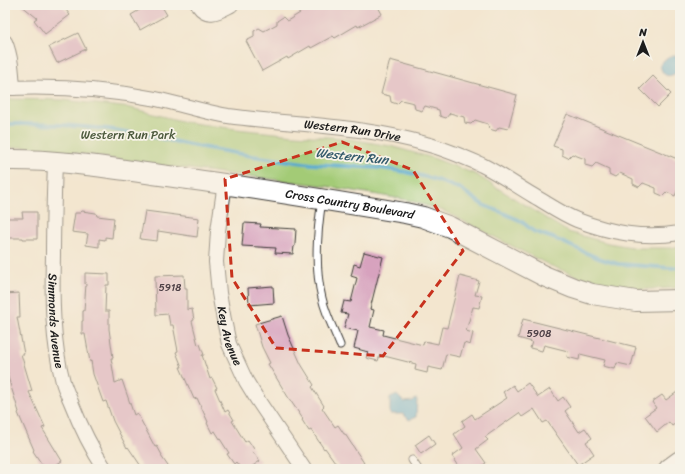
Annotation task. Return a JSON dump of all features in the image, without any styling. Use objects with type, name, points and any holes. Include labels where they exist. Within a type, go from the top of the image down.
[{"type":"main road","name":"Cross Country Boulevard","points":[[5,160],[23,159],[54,161],[225,184],[405,213],[438,222],[450,227],[544,276],[573,288],[592,294],[636,301],[680,300]]},
{"type":"main road","points":[[669,469],[680,461]]},
{"type":"street","points":[[202,9],[211,13],[231,5]]},
{"type":"street","points":[[5,42],[11,62],[9,88]]},
{"type":"street","name":"Western Run Drive","points":[[9,88],[80,89],[122,93],[157,99],[227,116],[350,128],[401,137],[428,144],[484,166],[575,219],[630,235],[650,236],[680,233]]},
{"type":"street","name":"Simmonds Avenue","points":[[54,161],[53,328],[63,383],[86,438],[105,469]]},
{"type":"street","name":"Key Avenue","points":[[225,184],[218,231],[216,262],[219,293],[229,344],[246,381],[257,400],[304,469]]},
{"type":"lane","points":[[322,199],[319,222],[317,264],[319,281],[322,299],[340,345]]},
{"type":"lane","points":[[412,460],[418,469]]},
{"type":"highlighted area","points":[[342,142],[413,170],[463,251],[383,356],[276,348],[232,278],[225,179]]},
{"type":"green space","name":"Western Run Park","points":[[5,99],[63,100],[131,108],[185,122],[294,135],[344,138],[390,146],[433,158],[475,174],[568,232],[608,243],[638,248],[670,248],[680,246],[680,287],[630,290],[592,282],[549,265],[444,211],[408,200],[319,185],[134,162],[69,152],[22,147],[5,148]]},
{"type":"water","points":[[680,55],[680,71],[667,76],[661,69],[660,65],[668,57]]},
{"type":"water","points":[[397,395],[404,402],[417,399],[416,417],[409,420],[403,414],[390,414],[390,398]]},
{"type":"building","points":[[21,5],[62,5],[70,15],[45,34],[34,20],[37,18]]},
{"type":"building","points":[[148,5],[161,5],[167,15],[140,30],[131,15]]},
{"type":"building","points":[[320,5],[377,5],[382,14],[358,27],[357,25],[335,38],[333,36],[311,48],[310,46],[288,59],[287,57],[262,71],[246,41],[254,37],[254,31],[259,28],[264,31],[277,24],[277,21],[283,17],[287,21],[300,13],[300,10],[306,7],[311,10]]},
{"type":"building","points":[[78,33],[86,49],[57,63],[49,47]]},
{"type":"building","points":[[390,60],[517,95],[508,129],[499,127],[496,131],[489,129],[488,124],[475,120],[471,124],[465,123],[464,117],[450,113],[446,118],[440,116],[439,110],[425,106],[422,111],[415,109],[414,103],[401,100],[397,104],[391,102],[390,96],[381,94]]},
{"type":"building","points":[[653,76],[671,94],[658,107],[640,89]]},
{"type":"building","points":[[567,114],[680,160],[680,184],[675,196],[667,192],[663,196],[656,193],[656,188],[643,183],[639,187],[633,184],[633,179],[620,173],[615,177],[609,174],[609,169],[596,163],[592,167],[585,165],[585,159],[572,154],[568,158],[562,155],[562,149],[553,146]]},
{"type":"building","points":[[82,211],[96,213],[97,216],[114,218],[112,238],[105,237],[105,240],[99,239],[99,247],[86,245],[88,234],[72,232],[75,213],[80,213]]},
{"type":"building","points":[[145,211],[199,218],[197,237],[158,231],[157,241],[140,239]]},
{"type":"building","points":[[22,212],[37,212],[37,239],[6,238],[6,218],[23,218]]},
{"type":"building","points":[[244,223],[261,224],[260,227],[296,229],[293,254],[275,253],[276,248],[242,246]]},
{"type":"building","points":[[364,252],[383,257],[370,309],[374,310],[370,327],[384,330],[383,335],[423,345],[424,341],[438,344],[442,327],[447,328],[460,276],[479,281],[475,295],[482,296],[479,308],[473,307],[466,331],[473,333],[470,345],[464,343],[460,357],[446,354],[442,370],[428,367],[427,373],[415,370],[416,364],[380,355],[378,361],[366,358],[368,352],[354,348],[358,331],[344,328],[348,314],[341,313],[344,301],[351,302],[357,278],[351,276],[354,264],[360,266]]},
{"type":"building","points":[[85,273],[109,274],[109,285],[106,285],[105,311],[109,311],[109,329],[113,358],[111,358],[115,383],[122,380],[134,415],[137,413],[155,447],[157,446],[162,455],[161,456],[170,469],[143,469],[128,447],[127,448],[113,421],[106,401],[103,402],[93,374],[85,334],[82,334],[86,284]]},
{"type":"building","points":[[184,275],[185,288],[187,288],[187,310],[192,309],[194,320],[192,321],[198,345],[200,344],[204,355],[202,355],[210,379],[212,378],[217,388],[215,389],[225,412],[228,410],[234,420],[232,421],[245,442],[248,440],[254,449],[252,451],[260,461],[248,469],[241,469],[236,462],[234,464],[215,431],[212,433],[197,398],[194,399],[180,367],[182,367],[176,352],[178,351],[173,325],[170,325],[168,314],[156,315],[155,276]]},
{"type":"building","points":[[273,286],[274,303],[249,305],[248,288]]},
{"type":"building","points":[[19,293],[20,317],[17,317],[24,354],[21,354],[32,391],[29,392],[45,427],[42,428],[62,461],[49,469],[45,469],[33,451],[34,450],[18,413],[19,412],[7,374],[5,357],[5,294]]},
{"type":"building","points":[[282,316],[288,335],[301,364],[314,385],[312,387],[324,406],[322,408],[335,427],[338,425],[345,434],[364,463],[361,465],[364,469],[340,469],[311,430],[309,431],[268,364],[270,363],[262,347],[255,324]]},
{"type":"building","points":[[523,319],[636,347],[631,366],[617,363],[615,369],[603,366],[605,360],[580,354],[579,360],[567,357],[568,351],[544,345],[542,351],[530,348],[532,342],[518,338]]},
{"type":"building","points":[[528,383],[538,397],[550,389],[558,401],[563,397],[570,407],[565,411],[579,432],[585,428],[592,438],[586,442],[594,454],[578,465],[547,421],[543,423],[534,409],[522,417],[519,413],[485,437],[488,440],[476,449],[486,463],[477,469],[461,469],[452,456],[463,448],[454,434],[465,426],[462,421],[472,414],[475,419],[507,398],[503,392],[513,385],[517,391]]},
{"type":"building","points":[[680,390],[680,420],[672,426],[669,422],[657,432],[645,416],[656,408],[652,402],[662,395],[666,400]]},
{"type":"building","points":[[429,435],[435,444],[421,454],[415,445]]},
{"type":"waterway","name":"Western Run","points":[[5,124],[62,125],[108,129],[252,156],[312,164],[380,168],[406,172],[459,188],[483,205],[521,221],[533,231],[553,238],[598,258],[618,264],[671,268],[680,267]]}]
